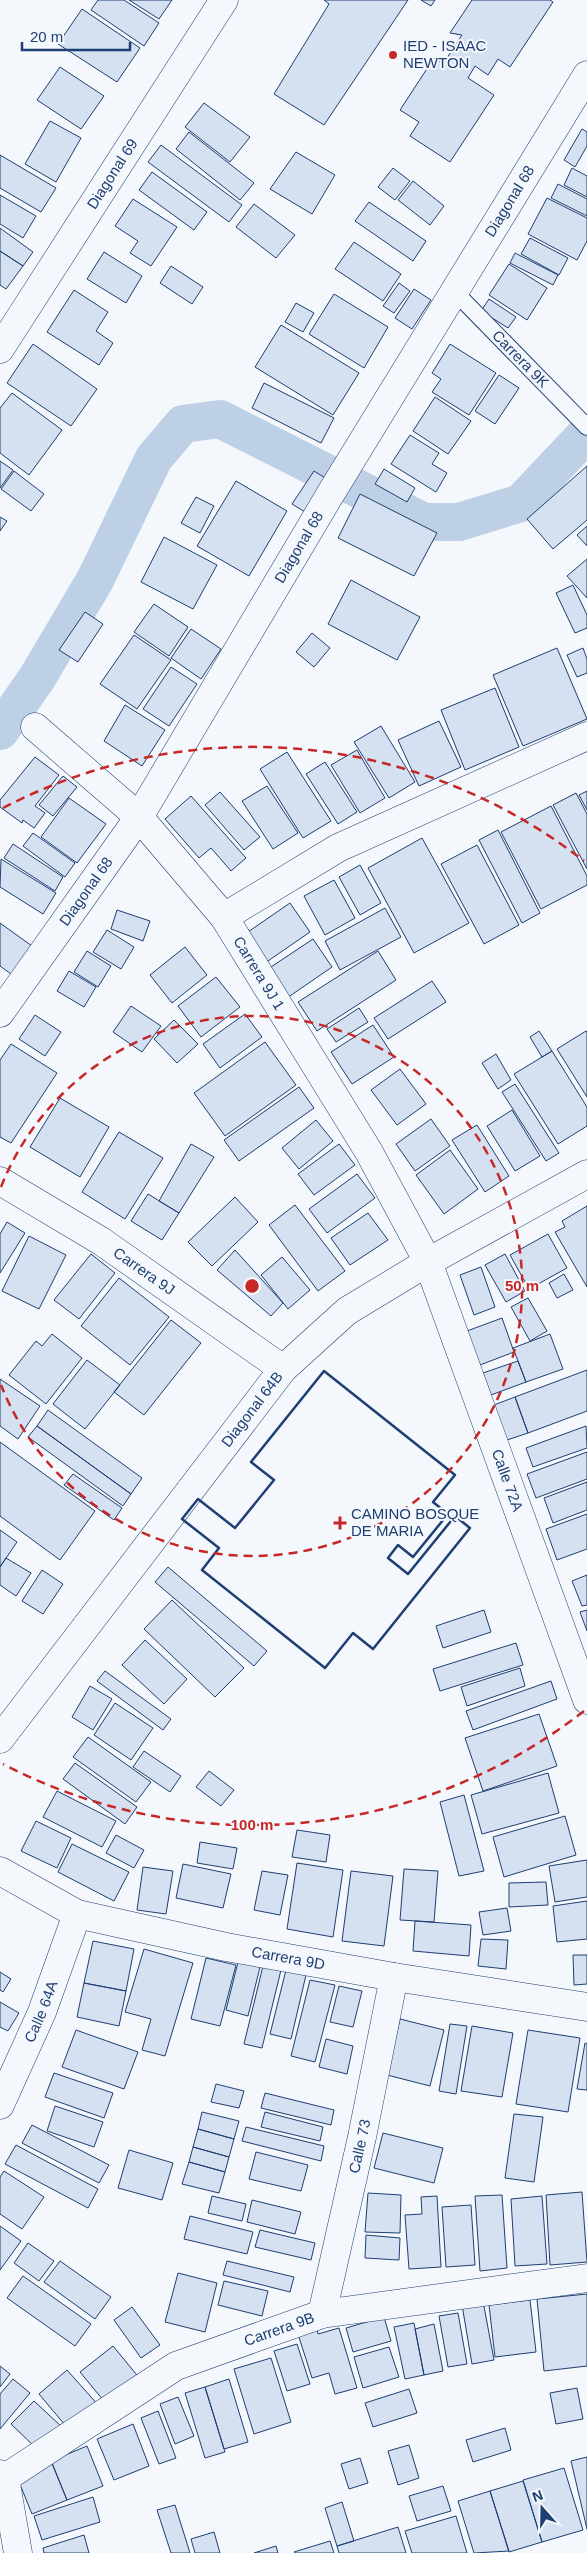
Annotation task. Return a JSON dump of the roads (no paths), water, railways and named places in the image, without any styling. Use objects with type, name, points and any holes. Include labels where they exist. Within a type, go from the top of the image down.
[{"type":"street","name":"Diagonal 69","points":[[0,349],[224,0]]},
{"type":"street","name":"Diagonal 68","points":[[0,1013],[139,817],[359,446],[587,75]]},
{"type":"street","name":"Carrera 9J 1","points":[[36,728],[139,817],[224,917],[369,1152],[428,1262]]},
{"type":"street","points":[[224,917],[338,848],[587,736]]},
{"type":"street","name":"Diagonal 64B","points":[[0,1739],[283,1369],[347,1311],[428,1262],[587,1174]]},
{"type":"street","name":"Carrera 9J","points":[[0,1181],[101,1241],[283,1369]]},
{"type":"street","name":"Calle 72A","points":[[428,1262],[587,1700]]},
{"type":"street","name":"Carrera 9D","points":[[0,1871],[77,1914],[226,1947],[394,1977],[587,2008]]},
{"type":"street","name":"Calle 64A","points":[[0,2105],[42,2012],[77,1914]]},
{"type":"street","name":"Calle 73","points":[[322,2314],[362,2137],[394,1977]]},
{"type":"street","name":"Carrera 9B","points":[[3,2476],[176,2366],[322,2314],[587,2278]]},
{"type":"street","points":[[3,2476],[18,2553]]},
{"type":"lane","name":"Carrera 9K","points":[[454,291],[587,427]]},
{"type":"waterway","points":[[0,731],[37,678],[95,580],[154,458],[183,424],[220,419],[424,522],[459,522],[521,503],[587,433]]},
{"type":"place","name":"IED - ISAAC NEWTON","points":[[393,55]]},
{"type":"place","name":"CAMINO BOSQUE DE MARIA","points":[[340,1523]]}]
